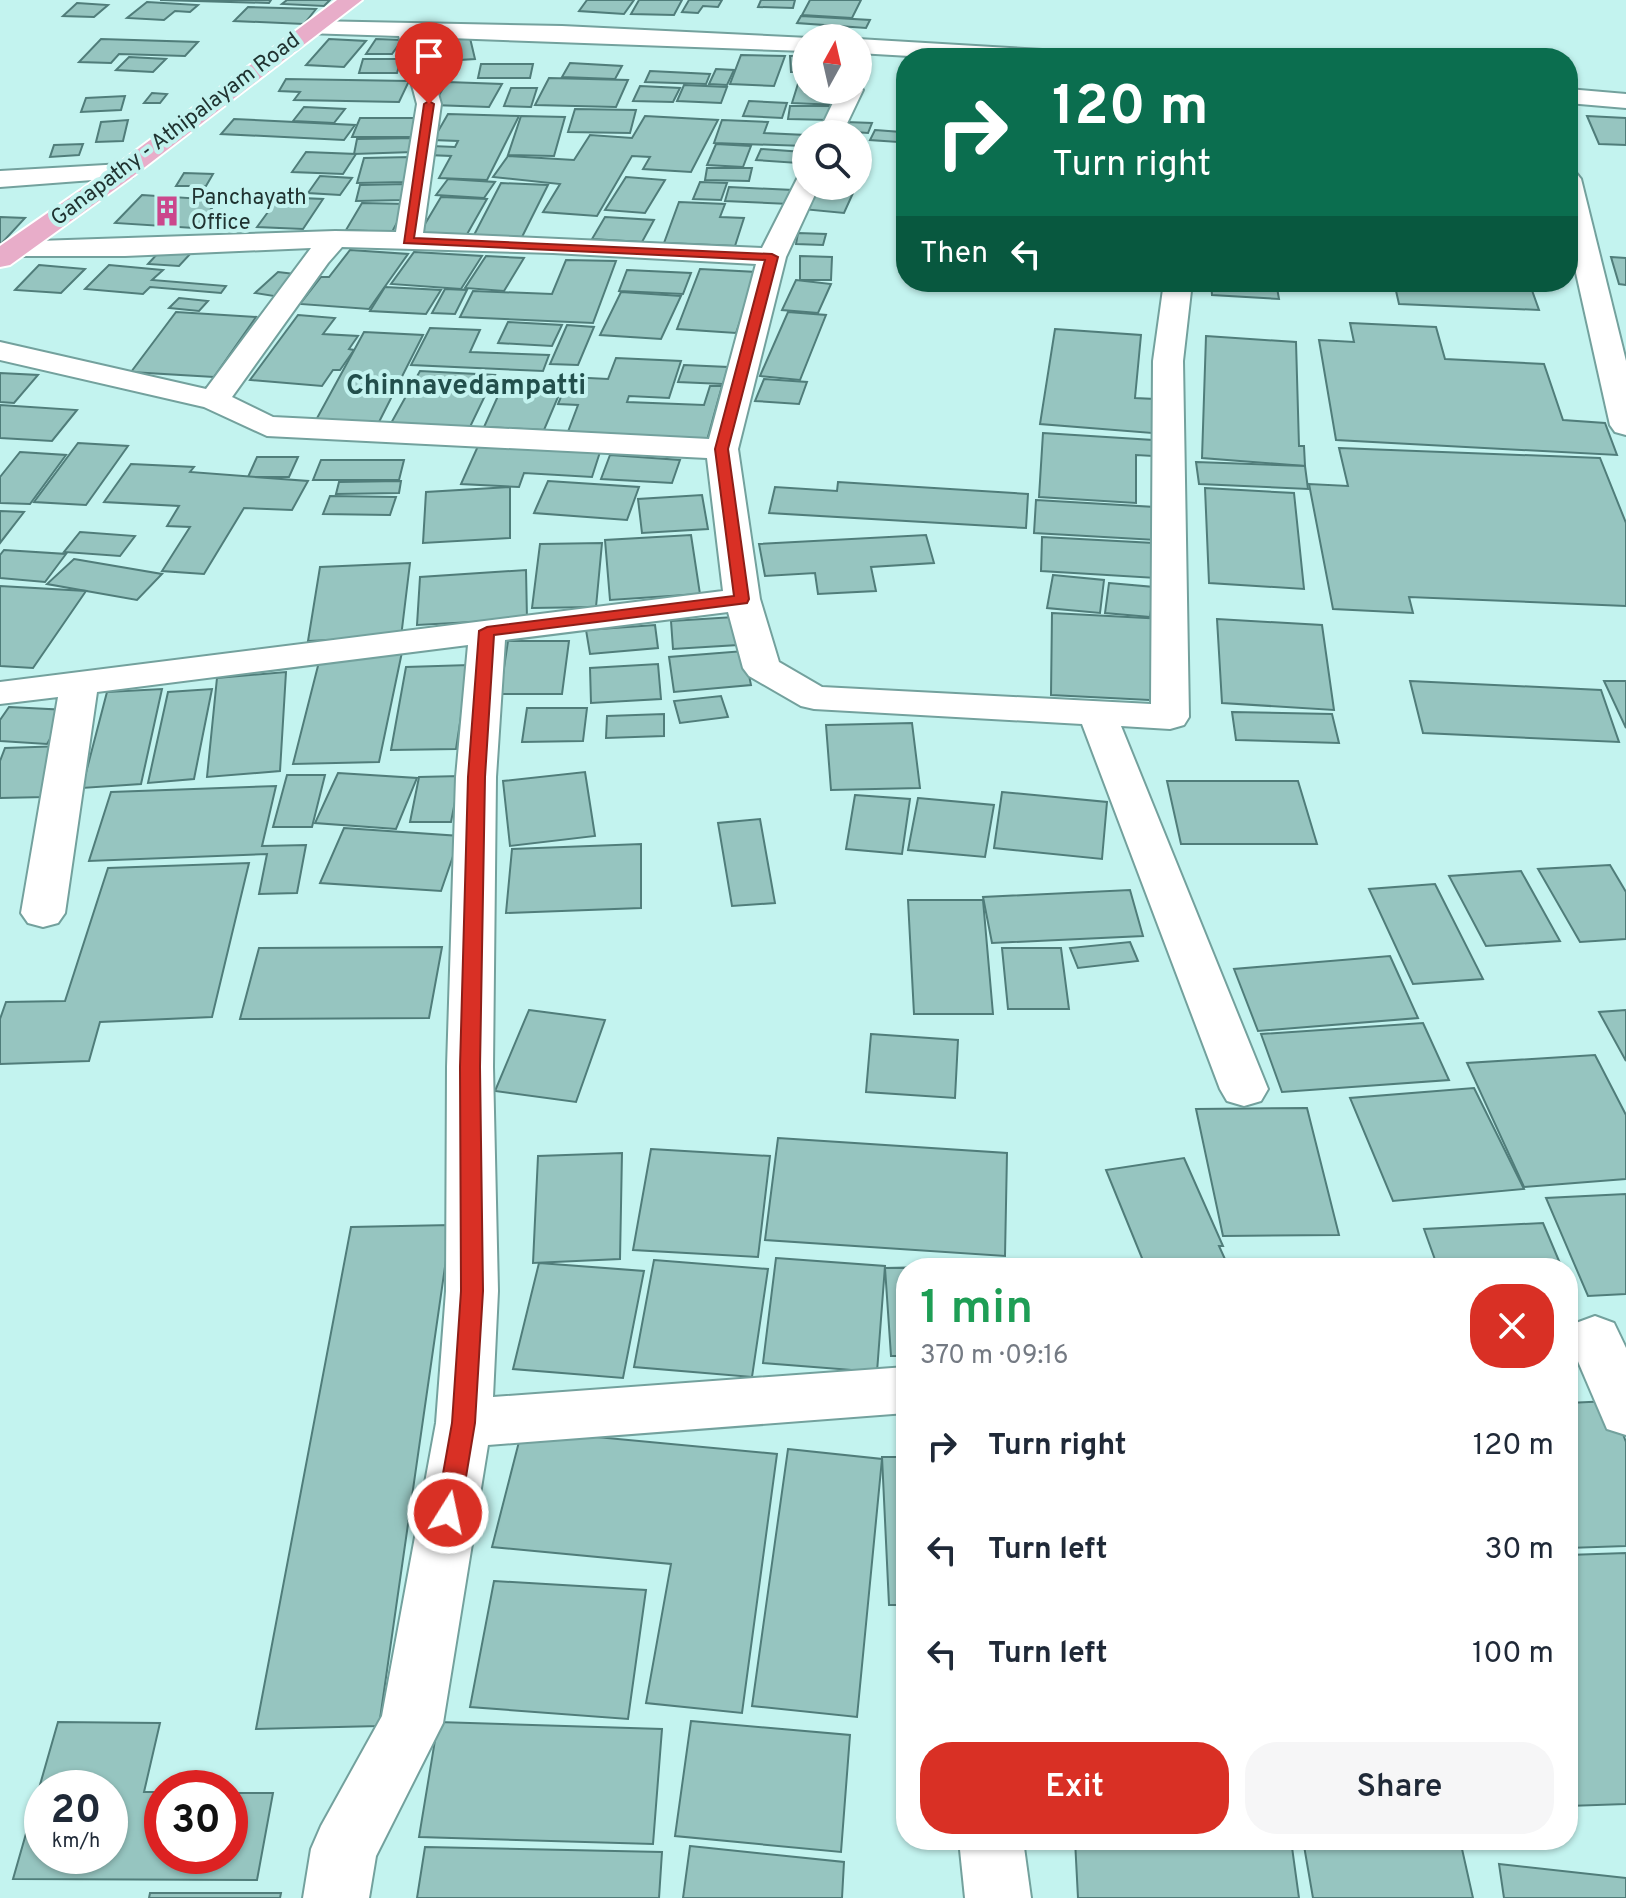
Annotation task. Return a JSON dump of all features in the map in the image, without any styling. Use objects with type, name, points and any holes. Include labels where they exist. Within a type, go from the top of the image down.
[{"type":"main road","name":"Ganapathy - Athipalayam Road","points":[[8,254],[123,172],[351,0]]},
{"type":"street","points":[[313,28],[792,44]]},
{"type":"street","points":[[408,241],[429,104],[409,30]]},
{"type":"street","points":[[872,47],[896,49]]},
{"type":"street","points":[[1578,97],[1626,101]]},
{"type":"street","points":[[0,179],[123,172]]},
{"type":"street","points":[[799,200],[772,257],[722,449],[742,599],[762,668],[814,698],[1170,717],[1168,361],[1177,292]]},
{"type":"street","points":[[1578,221],[1626,425]]},
{"type":"street","points":[[214,400],[318,257],[335,239]]},
{"type":"street","points":[[8,254],[335,239],[772,257]]},
{"type":"street","points":[[0,351],[214,400],[267,426],[722,449]]},
{"type":"street","points":[[0,693],[742,599]]},
{"type":"street","points":[[336,1898],[344,1849],[412,1723],[464,1423],[472,1291],[470,1067],[476,777],[487,631]]},
{"type":"street","points":[[43,913],[79,683]]},
{"type":"street","points":[[1097,713],[1244,1089]]},
{"type":"street","points":[[1596,1338],[1626,1412]]},
{"type":"street","points":[[464,1423],[896,1391]]},
{"type":"street","points":[[992,1850],[998,1898]]},
{"type":"building","points":[[160,0],[271,0],[269,3]]},
{"type":"building","points":[[287,0],[330,0],[324,6],[282,4]]},
{"type":"building","points":[[587,0],[634,0],[624,14],[579,11]]},
{"type":"building","points":[[639,0],[682,0],[674,15],[631,14]]},
{"type":"building","points":[[689,0],[722,0],[718,7],[703,6],[698,13],[682,12]]},
{"type":"building","points":[[761,0],[795,0],[793,8],[758,7]]},
{"type":"building","points":[[810,0],[861,0],[852,18],[802,15]]},
{"type":"building","points":[[147,2],[198,5],[190,12],[175,11],[164,20],[127,18]]},
{"type":"building","points":[[77,3],[108,5],[94,17],[63,16]]},
{"type":"building","points":[[248,7],[316,9],[304,24],[234,21]]},
{"type":"building","points":[[801,16],[870,20],[868,24],[797,23]]},
{"type":"building","points":[[470,38],[475,59],[427,62],[423,41]]},
{"type":"building","points":[[101,39],[198,42],[185,56],[119,54],[111,63],[79,62]]},
{"type":"building","points":[[329,39],[366,41],[344,67],[306,65]]},
{"type":"building","points":[[376,39],[402,40],[392,54],[366,54]]},
{"type":"building","points":[[741,55],[785,56],[774,86],[730,84]]},
{"type":"building","points":[[129,57],[166,59],[153,72],[116,70]]},
{"type":"building","points":[[363,59],[401,59],[397,73],[359,73]]},
{"type":"building","points":[[570,63],[622,66],[615,79],[562,77]]},
{"type":"building","points":[[481,64],[533,64],[530,78],[478,78]]},
{"type":"building","points":[[716,69],[734,70],[727,85],[709,84]]},
{"type":"building","points":[[650,71],[710,74],[706,84],[645,82]]},
{"type":"building","points":[[549,78],[628,80],[616,107],[535,105]]},
{"type":"building","points":[[286,79],[409,81],[399,102],[294,100],[300,92],[279,91]]},
{"type":"building","points":[[447,82],[502,84],[489,107],[433,105]]},
{"type":"building","points":[[684,85],[727,87],[721,103],[677,101]]},
{"type":"building","points":[[640,86],[680,88],[673,102],[633,101]]},
{"type":"building","points":[[511,88],[537,88],[531,107],[504,106]]},
{"type":"building","points":[[152,93],[167,94],[160,103],[144,103]]},
{"type":"building","points":[[125,96],[121,110],[81,112],[86,98]]},
{"type":"building","points":[[749,101],[787,103],[782,118],[743,116]]},
{"type":"building","points":[[790,106],[830,106],[830,120],[788,119]]},
{"type":"building","points":[[304,107],[345,109],[334,123],[293,121]]},
{"type":"building","points":[[575,109],[636,110],[630,133],[568,132]]},
{"type":"building","points":[[448,114],[519,116],[487,180],[439,178],[451,156],[428,155],[432,146],[455,147],[458,141],[433,140]]},
{"type":"building","points":[[521,116],[565,117],[554,156],[508,155]]},
{"type":"building","points":[[645,116],[718,120],[691,172],[643,169],[650,157],[632,156],[597,216],[543,212],[560,184],[493,177],[508,156],[574,160],[590,135],[632,138]]},
{"type":"building","points":[[1587,116],[1626,118],[1626,145],[1599,144]]},
{"type":"building","points":[[360,118],[422,118],[414,137],[352,137]]},
{"type":"building","points":[[234,119],[355,125],[344,140],[221,134]]},
{"type":"building","points":[[128,120],[123,141],[96,142],[101,122]]},
{"type":"building","points":[[722,120],[768,122],[764,133],[792,134],[792,146],[714,143]]},
{"type":"building","points":[[875,130],[896,132],[896,142],[872,140],[872,136]]},
{"type":"building","points":[[416,138],[413,152],[354,154],[357,139]]},
{"type":"building","points":[[83,144],[79,155],[50,157],[54,145]]},
{"type":"building","points":[[716,144],[751,146],[743,167],[707,165]]},
{"type":"building","points":[[761,149],[792,151],[792,163],[756,160]]},
{"type":"building","points":[[306,152],[356,154],[343,174],[292,172]]},
{"type":"building","points":[[411,157],[405,182],[357,183],[364,158]]},
{"type":"building","points":[[707,168],[752,168],[749,181],[705,180]]},
{"type":"building","points":[[184,173],[213,174],[206,186],[176,186]]},
{"type":"building","points":[[320,176],[352,178],[340,195],[308,193]]},
{"type":"building","points":[[626,177],[665,180],[645,213],[605,210]]},
{"type":"building","points":[[448,179],[495,182],[484,198],[436,195]]},
{"type":"building","points":[[700,182],[727,183],[721,200],[693,199]]},
{"type":"building","points":[[501,183],[548,185],[522,237],[474,235]]},
{"type":"building","points":[[408,184],[405,200],[356,201],[360,185]]},
{"type":"building","points":[[729,187],[792,190],[789,204],[725,201]]},
{"type":"building","name":"Panchayath Office","points":[[142,195],[219,200],[194,228],[115,223]]},
{"type":"building","points":[[279,197],[323,199],[303,229],[257,227]]},
{"type":"building","points":[[441,197],[487,199],[466,236],[419,234]]},
{"type":"building","points":[[806,200],[850,200],[844,213],[802,209]]},
{"type":"building","points":[[679,202],[725,204],[720,217],[744,218],[735,246],[664,243]]},
{"type":"building","points":[[362,203],[407,204],[392,232],[346,230]]},
{"type":"building","points":[[0,217],[25,218],[0,245]]},
{"type":"building","points":[[605,217],[654,220],[642,242],[592,239]]},
{"type":"building","points":[[798,233],[826,234],[823,245],[796,244]]},
{"type":"building","points":[[350,250],[408,254],[369,309],[300,304],[321,277],[329,277]]},
{"type":"building","points":[[160,251],[191,253],[179,266],[148,264]]},
{"type":"building","points":[[414,252],[482,256],[461,289],[391,284]]},
{"type":"building","points":[[486,256],[524,258],[504,291],[465,288]]},
{"type":"building","points":[[800,256],[832,257],[831,280],[800,280]]},
{"type":"building","points":[[1611,257],[1626,258],[1626,285],[1619,284]]},
{"type":"building","points":[[566,260],[616,261],[593,323],[460,317],[473,291],[552,294]]},
{"type":"building","points":[[39,265],[85,269],[61,293],[15,290]]},
{"type":"building","points":[[109,265],[163,270],[152,280],[226,286],[221,293],[150,287],[143,294],[85,289]]},
{"type":"building","points":[[700,269],[757,272],[736,333],[677,329]]},
{"type":"building","points":[[627,270],[691,273],[683,294],[619,291]]},
{"type":"building","points":[[278,272],[303,275],[280,297],[255,293]]},
{"type":"building","points":[[796,280],[831,284],[818,313],[782,310]]},
{"type":"building","points":[[385,287],[441,290],[426,314],[370,311]]},
{"type":"building","points":[[445,289],[467,290],[455,314],[432,313]]},
{"type":"building","points":[[621,292],[681,296],[661,339],[600,335]]},
{"type":"building","points":[[1212,292],[1278,292],[1279,299],[1212,295]]},
{"type":"building","points":[[1396,292],[1533,292],[1539,310],[1399,304]]},
{"type":"building","points":[[179,298],[208,301],[199,311],[169,308]]},
{"type":"building","points":[[176,312],[256,317],[214,377],[131,372]]},
{"type":"building","points":[[788,312],[826,315],[800,380],[760,376]]},
{"type":"building","points":[[298,315],[335,318],[323,334],[358,336],[349,349],[354,350],[340,370],[333,370],[322,386],[250,380]]},
{"type":"building","points":[[508,322],[562,325],[552,346],[498,343]]},
{"type":"building","points":[[1350,323],[1436,327],[1445,359],[1544,364],[1563,420],[1605,423],[1617,455],[1336,440],[1319,340],[1354,342]]},
{"type":"building","points":[[567,325],[594,327],[578,365],[550,364]]},
{"type":"building","points":[[430,328],[480,330],[470,352],[549,355],[543,371],[411,365]]},
{"type":"building","points":[[1055,329],[1141,335],[1135,398],[1155,399],[1152,433],[1040,424]]},
{"type":"building","points":[[364,332],[423,335],[379,422],[316,420]]},
{"type":"building","points":[[1206,336],[1296,342],[1299,446],[1304,446],[1305,466],[1202,458]]},
{"type":"building","points":[[616,358],[681,361],[669,398],[629,396],[627,402],[704,405],[710,386],[722,386],[706,444],[566,437],[578,405],[558,404],[569,377],[608,379]]},
{"type":"building","points":[[684,365],[728,367],[723,384],[678,382]]},
{"type":"building","points":[[420,371],[495,375],[469,429],[390,425]]},
{"type":"building","points":[[0,373],[38,375],[14,403],[0,402]]},
{"type":"building","points":[[764,379],[807,382],[799,404],[755,401]]},
{"type":"building","points":[[502,387],[561,390],[544,430],[484,427]]},
{"type":"building","points":[[0,405],[77,410],[52,441],[0,438]]},
{"type":"building","points":[[1043,433],[1153,440],[1153,456],[1136,455],[1136,503],[1039,497]]},
{"type":"building","points":[[78,443],[128,446],[86,505],[34,502]]},
{"type":"building","points":[[478,446],[600,452],[592,477],[524,473],[519,487],[461,484]]},
{"type":"building","points":[[1339,448],[1600,458],[1626,523],[1626,606],[1409,597],[1413,613],[1333,609],[1309,484],[1348,486]]},
{"type":"building","points":[[20,452],[66,455],[30,504],[0,503],[0,477]]},
{"type":"building","points":[[610,455],[680,460],[672,483],[601,479]]},
{"type":"building","points":[[257,457],[298,457],[289,477],[248,477]]},
{"type":"building","points":[[321,460],[404,460],[399,480],[313,480]]},
{"type":"building","points":[[1196,462],[1305,466],[1308,489],[1199,484]]},
{"type":"building","points":[[131,464],[194,467],[190,472],[308,481],[292,510],[244,508],[204,574],[162,571],[190,527],[167,526],[179,506],[104,502]]},
{"type":"building","points":[[401,481],[399,493],[336,494],[339,482]]},
{"type":"building","points":[[548,481],[639,487],[627,520],[534,513]]},
{"type":"building","points":[[838,482],[1028,494],[1026,528],[769,513],[775,487],[837,491]]},
{"type":"building","points":[[510,487],[510,538],[423,543],[426,492]]},
{"type":"building","points":[[1205,488],[1294,493],[1304,589],[1209,583]]},
{"type":"building","points":[[702,495],[708,529],[642,533],[638,499]]},
{"type":"building","points":[[330,496],[396,497],[390,515],[323,514]]},
{"type":"building","points":[[1036,500],[1155,507],[1156,540],[1034,533]]},
{"type":"building","points":[[0,511],[24,512],[0,543]]},
{"type":"building","points":[[80,532],[135,536],[120,556],[64,552]]},
{"type":"building","points":[[691,535],[700,594],[610,600],[605,540]]},
{"type":"building","points":[[926,535],[934,563],[871,567],[876,591],[818,594],[815,573],[765,576],[759,544]]},
{"type":"building","points":[[1042,537],[1154,543],[1156,578],[1041,571]]},
{"type":"building","points":[[602,543],[596,607],[532,608],[540,544]]},
{"type":"building","points":[[4,550],[66,554],[45,582],[0,578],[0,555]]},
{"type":"building","points":[[74,559],[162,574],[137,600],[47,584]]},
{"type":"building","points":[[410,563],[401,637],[308,641],[320,567]]},
{"type":"building","points":[[526,570],[527,619],[417,625],[420,577]]},
{"type":"building","points":[[1053,575],[1104,580],[1100,613],[1047,608]]},
{"type":"building","points":[[1109,583],[1154,587],[1150,617],[1105,613]]},
{"type":"building","points":[[0,586],[86,591],[33,668],[0,666]]},
{"type":"building","points":[[1052,613],[1165,619],[1169,701],[1051,695]]},
{"type":"building","points":[[734,617],[738,645],[673,649],[671,621]]},
{"type":"building","points":[[1217,619],[1322,625],[1334,710],[1222,703]]},
{"type":"building","points":[[655,625],[658,648],[590,654],[586,630]]},
{"type":"building","points":[[508,641],[569,641],[562,694],[500,694]]},
{"type":"building","points":[[744,651],[751,685],[674,692],[669,657]]},
{"type":"building","points":[[402,652],[379,762],[293,764],[321,654]]},
{"type":"building","points":[[658,664],[661,699],[591,703],[590,668]]},
{"type":"building","points":[[469,665],[456,749],[391,750],[406,667]]},
{"type":"building","points":[[286,672],[280,771],[207,777],[217,678]]},
{"type":"building","points":[[1410,681],[1601,690],[1619,742],[1423,733]]},
{"type":"building","points":[[1604,681],[1626,681],[1626,728]]},
{"type":"building","points":[[162,689],[141,784],[82,788],[107,692]]},
{"type":"building","points":[[212,689],[194,779],[148,783],[168,692]]},
{"type":"building","points":[[721,696],[728,717],[680,723],[674,701]]},
{"type":"building","points":[[9,707],[67,710],[47,744],[0,741],[0,720]]},
{"type":"building","points":[[527,708],[587,708],[583,741],[522,742]]},
{"type":"building","points":[[1232,712],[1332,714],[1339,743],[1236,740]]},
{"type":"building","points":[[664,714],[664,736],[606,738],[607,716]]},
{"type":"building","points":[[912,723],[920,788],[831,790],[826,725]]},
{"type":"building","points":[[64,746],[45,797],[0,798],[0,761],[5,748]]},
{"type":"building","points":[[585,772],[595,836],[510,846],[503,781]]},
{"type":"building","points":[[338,773],[417,778],[396,829],[315,823]]},
{"type":"building","points":[[287,775],[325,775],[312,827],[273,827]]},
{"type":"building","points":[[460,776],[451,822],[410,822],[419,777]]},
{"type":"building","points":[[1167,781],[1298,781],[1317,844],[1181,844]]},
{"type":"building","points":[[276,786],[262,846],[306,845],[297,893],[259,894],[267,854],[89,861],[111,792]]},
{"type":"building","points":[[1002,792],[1107,802],[1102,859],[994,848]]},
{"type":"building","points":[[855,795],[910,799],[902,854],[846,849]]},
{"type":"building","points":[[918,798],[994,805],[985,857],[908,850]]},
{"type":"building","points":[[760,819],[775,903],[732,906],[718,823]]},
{"type":"building","points":[[344,828],[460,836],[441,891],[320,883]]},
{"type":"building","points":[[641,844],[641,908],[506,913],[512,849]]},
{"type":"building","points":[[249,863],[212,1017],[100,1022],[89,1061],[0,1064],[0,1019],[6,1002],[65,1001],[108,868]]},
{"type":"building","points":[[1610,865],[1626,892],[1626,939],[1580,942],[1538,869]]},
{"type":"building","points":[[1521,871],[1560,941],[1486,946],[1449,876]]},
{"type":"building","points":[[1435,884],[1483,979],[1413,984],[1369,889]]},
{"type":"building","points":[[1130,890],[1143,936],[992,943],[983,897]]},
{"type":"building","points":[[908,900],[983,900],[993,1014],[914,1014]]},
{"type":"building","points":[[1130,942],[1138,961],[1078,968],[1070,948]]},
{"type":"building","points":[[442,947],[429,1018],[240,1019],[259,948]]},
{"type":"building","points":[[1002,948],[1061,948],[1069,1009],[1008,1009]]},
{"type":"building","points":[[1390,956],[1418,1018],[1258,1031],[1234,969]]},
{"type":"building","points":[[529,1010],[605,1020],[576,1102],[495,1091]]},
{"type":"building","points":[[1626,1010],[1626,1061],[1599,1012]]},
{"type":"building","points":[[1423,1023],[1449,1080],[1282,1092],[1261,1034]]},
{"type":"building","points":[[871,1034],[958,1040],[955,1098],[866,1092]]},
{"type":"building","points":[[1595,1055],[1626,1115],[1626,1179],[1524,1187],[1467,1063]]},
{"type":"building","points":[[1474,1088],[1524,1189],[1393,1201],[1350,1098]]},
{"type":"building","points":[[1307,1108],[1339,1235],[1223,1236],[1196,1109]]},
{"type":"building","points":[[778,1138],[1007,1153],[1005,1256],[765,1240]]},
{"type":"building","points":[[651,1149],[770,1156],[758,1257],[633,1250]]},
{"type":"building","points":[[622,1153],[620,1259],[533,1263],[538,1156]]},
{"type":"building","points":[[1184,1158],[1223,1246],[1219,1246],[1224,1258],[1142,1258],[1106,1170]]},
{"type":"building","points":[[1626,1194],[1626,1294],[1588,1296],[1578,1273],[1578,1258],[1572,1258],[1546,1198]]},
{"type":"building","points":[[1543,1223],[1558,1258],[1434,1258],[1424,1229]]},
{"type":"building","points":[[451,1225],[379,1726],[256,1729],[351,1227]]},
{"type":"building","points":[[776,1258],[885,1266],[877,1372],[763,1363]]},
{"type":"building","points":[[654,1260],[768,1269],[752,1377],[634,1367]]},
{"type":"building","points":[[539,1263],[644,1271],[623,1378],[513,1369]]},
{"type":"building","points":[[885,1268],[896,1268],[896,1356],[891,1356]]},
{"type":"building","points":[[1610,1401],[1626,1442],[1626,1546],[1578,1548],[1578,1403]]},
{"type":"building","points":[[522,1430],[777,1454],[742,1713],[646,1703],[671,1564],[492,1547]]},
{"type":"building","points":[[788,1449],[882,1459],[857,1717],[752,1706]]},
{"type":"building","points":[[882,1457],[896,1457],[896,1605],[889,1605]]},
{"type":"building","points":[[1626,1553],[1626,1804],[1578,1806],[1578,1555]]},
{"type":"building","points":[[494,1581],[646,1590],[628,1719],[470,1707]]},
{"type":"building","points":[[691,1721],[850,1735],[841,1852],[675,1836]]},
{"type":"building","points":[[58,1722],[160,1723],[149,1770],[144,1770],[144,1874],[248,1874],[248,1793],[273,1793],[257,1880],[13,1879],[24,1841],[24,1874],[128,1874],[128,1770],[44,1770]]},
{"type":"building","points":[[438,1722],[662,1729],[653,1844],[419,1837]]},
{"type":"building","points":[[690,1846],[844,1862],[842,1898],[683,1898]]},
{"type":"building","points":[[425,1847],[662,1852],[659,1898],[417,1898]]},
{"type":"building","points":[[1076,1850],[1292,1850],[1299,1898],[1078,1898]]},
{"type":"building","points":[[1305,1850],[1462,1850],[1473,1898],[1313,1898]]},
{"type":"building","points":[[1499,1864],[1626,1878],[1626,1898],[1504,1898]]},
{"type":"building","points":[[150,1893],[281,1893],[280,1898],[149,1898]]},
{"type":"place","name":"Panchayath Office","points":[[167,211]]},
{"type":"district","name":"Chinnavedampatti","points":[[466,387]]},
{"type":"route","points":[[429,104],[408,241],[772,257],[722,449],[742,599],[487,631],[476,777],[470,1067],[472,1291],[464,1423],[448,1513]]}]
